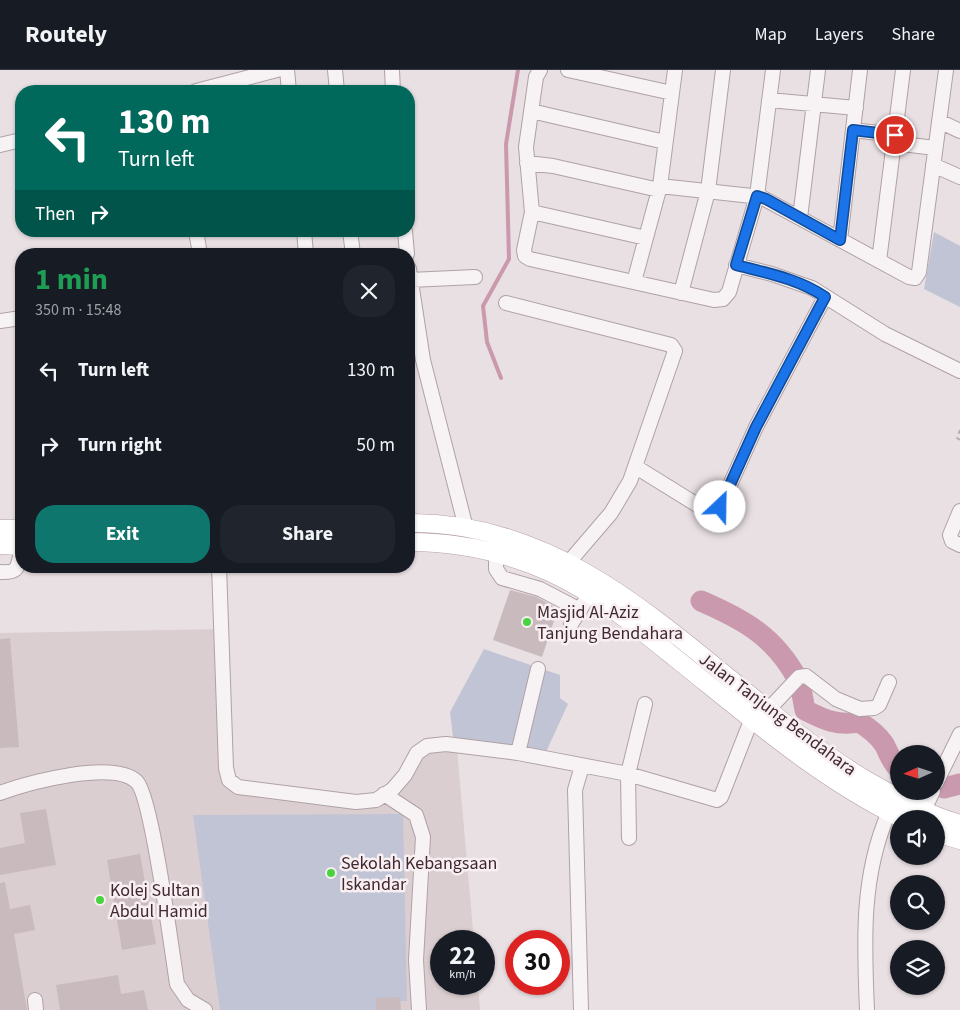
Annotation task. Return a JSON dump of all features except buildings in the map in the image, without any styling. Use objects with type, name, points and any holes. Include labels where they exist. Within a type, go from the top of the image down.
[{"type":"main road","name":"Jalan Tanjung Bendahara","points":[[415,524],[466,528],[540,550],[569,562],[629,600],[768,710],[840,764],[885,791],[924,810]]},
{"type":"main road","points":[[0,529],[15,529]]},
{"type":"main road","name":"Jalan Tanjung Bendahara","points":[[415,542],[472,547],[496,553],[536,566],[589,594],[619,613],[830,778],[890,812]]},
{"type":"main road","points":[[0,546],[15,546]]},
{"type":"main road","name":"Jalan Tanjung Bendahara","points":[[945,818],[960,824]]},
{"type":"main road","points":[[945,835],[960,840]]},
{"type":"street","points":[[219,85],[277,70]]},
{"type":"street","points":[[287,70],[288,85]]},
{"type":"street","points":[[336,70],[337,85]]},
{"type":"street","points":[[392,70],[393,85]]},
{"type":"street","points":[[540,70],[536,76],[526,146],[532,212],[524,250],[525,256],[530,259],[714,300],[723,299],[729,292],[757,196],[773,70]]},
{"type":"street","points":[[568,70],[672,93]]},
{"type":"street","points":[[634,282],[659,188],[675,70]]},
{"type":"street","points":[[681,293],[708,191],[723,70]]},
{"type":"street","points":[[800,218],[818,70]]},
{"type":"street","points":[[840,240],[860,70]]},
{"type":"street","points":[[879,261],[903,70]]},
{"type":"street","points":[[527,163],[554,166],[659,188],[757,196],[915,278],[919,272],[946,70]]},
{"type":"street","points":[[769,100],[856,108]]},
{"type":"street","points":[[531,111],[665,142]]},
{"type":"street","points":[[939,121],[960,131]]},
{"type":"street","points":[[853,130],[936,148]]},
{"type":"street","points":[[0,145],[15,141]]},
{"type":"street","points":[[933,165],[960,177]]},
{"type":"street","points":[[532,212],[646,238]]},
{"type":"street","points":[[736,265],[791,280],[812,288],[913,350],[960,371]]},
{"type":"street","points":[[415,274],[476,277]]},
{"type":"street","points":[[636,467],[708,511],[714,512],[720,507],[756,427],[825,297]]},
{"type":"street","points":[[506,304],[671,345],[676,356],[636,467],[610,513],[569,562]]},
{"type":"street","points":[[415,313],[421,352],[466,528]]},
{"type":"street","points":[[0,321],[15,319]]},
{"type":"street","points":[[955,542],[950,532],[960,512]]},
{"type":"street","points":[[496,553],[496,569],[502,578],[540,589],[580,610]]},
{"type":"street","points":[[0,572],[13,572],[15,570]]},
{"type":"street","points":[[219,573],[226,768],[229,780],[238,788],[356,802],[376,800],[405,775],[410,763],[427,746],[462,745],[518,753],[628,774],[717,800],[721,797],[752,718]]},
{"type":"street","points":[[571,624],[589,594]]},
{"type":"street","points":[[518,753],[538,669]]},
{"type":"street","points":[[768,710],[797,678],[806,676],[836,699],[860,709],[874,708],[879,705],[888,682]]},
{"type":"street","points":[[629,838],[628,774],[645,704]]},
{"type":"street","points":[[945,768],[957,747],[960,734]]},
{"type":"street","points":[[581,1010],[576,790],[582,766]]},
{"type":"street","points":[[0,793],[30,782],[56,777],[114,773],[127,776],[137,782],[148,810],[177,984],[188,1000],[204,1010]]},
{"type":"street","points":[[384,794],[416,815],[423,837],[416,960],[420,1010]]},
{"type":"street","points":[[924,810],[928,800]]},
{"type":"street","points":[[867,1010],[865,926],[867,885],[873,853],[890,825]]},
{"type":"path","points":[[960,430],[957,438],[960,440]]},
{"type":"shaded area","points":[[934,232],[960,246],[960,307],[924,289]]},
{"type":"shaded area","points":[[223,629],[233,792],[371,805],[403,788],[407,776],[428,748],[457,749],[473,930],[430,930],[430,995],[479,995],[480,1010],[0,1010],[0,633]]},
{"type":"shaded area","points":[[484,649],[560,675],[560,698],[568,704],[546,752],[453,737],[450,712]]},
{"type":"shaded area","name":"Sekolah Kebangsaan Iskandar","points":[[403,814],[407,1001],[377,1002],[377,1010],[220,1010],[193,815]]},
{"type":"waterway","points":[[501,378],[487,342],[483,306],[509,259],[506,144],[518,70]]},
{"type":"waterway","points":[[701,601],[745,623],[769,641],[789,665],[798,680],[805,710],[818,717],[838,723],[859,722],[863,724],[881,740],[890,756]]},
{"type":"waterway","points":[[945,788],[960,784]]},
{"type":"place","name":"Masjid Al-Aziz Tanjung Bendahara","points":[[527,622]]},
{"type":"place","name":"Sekolah Kebangsaan Iskandar","points":[[331,873]]},
{"type":"place","name":"Kolej Sultan Abdul Hamid","points":[[100,900]]},
{"type":"route","points":[[720,507],[756,427],[825,297],[812,288],[791,280],[736,265],[757,196],[766,199],[840,240],[853,130],[895,135]]}]
